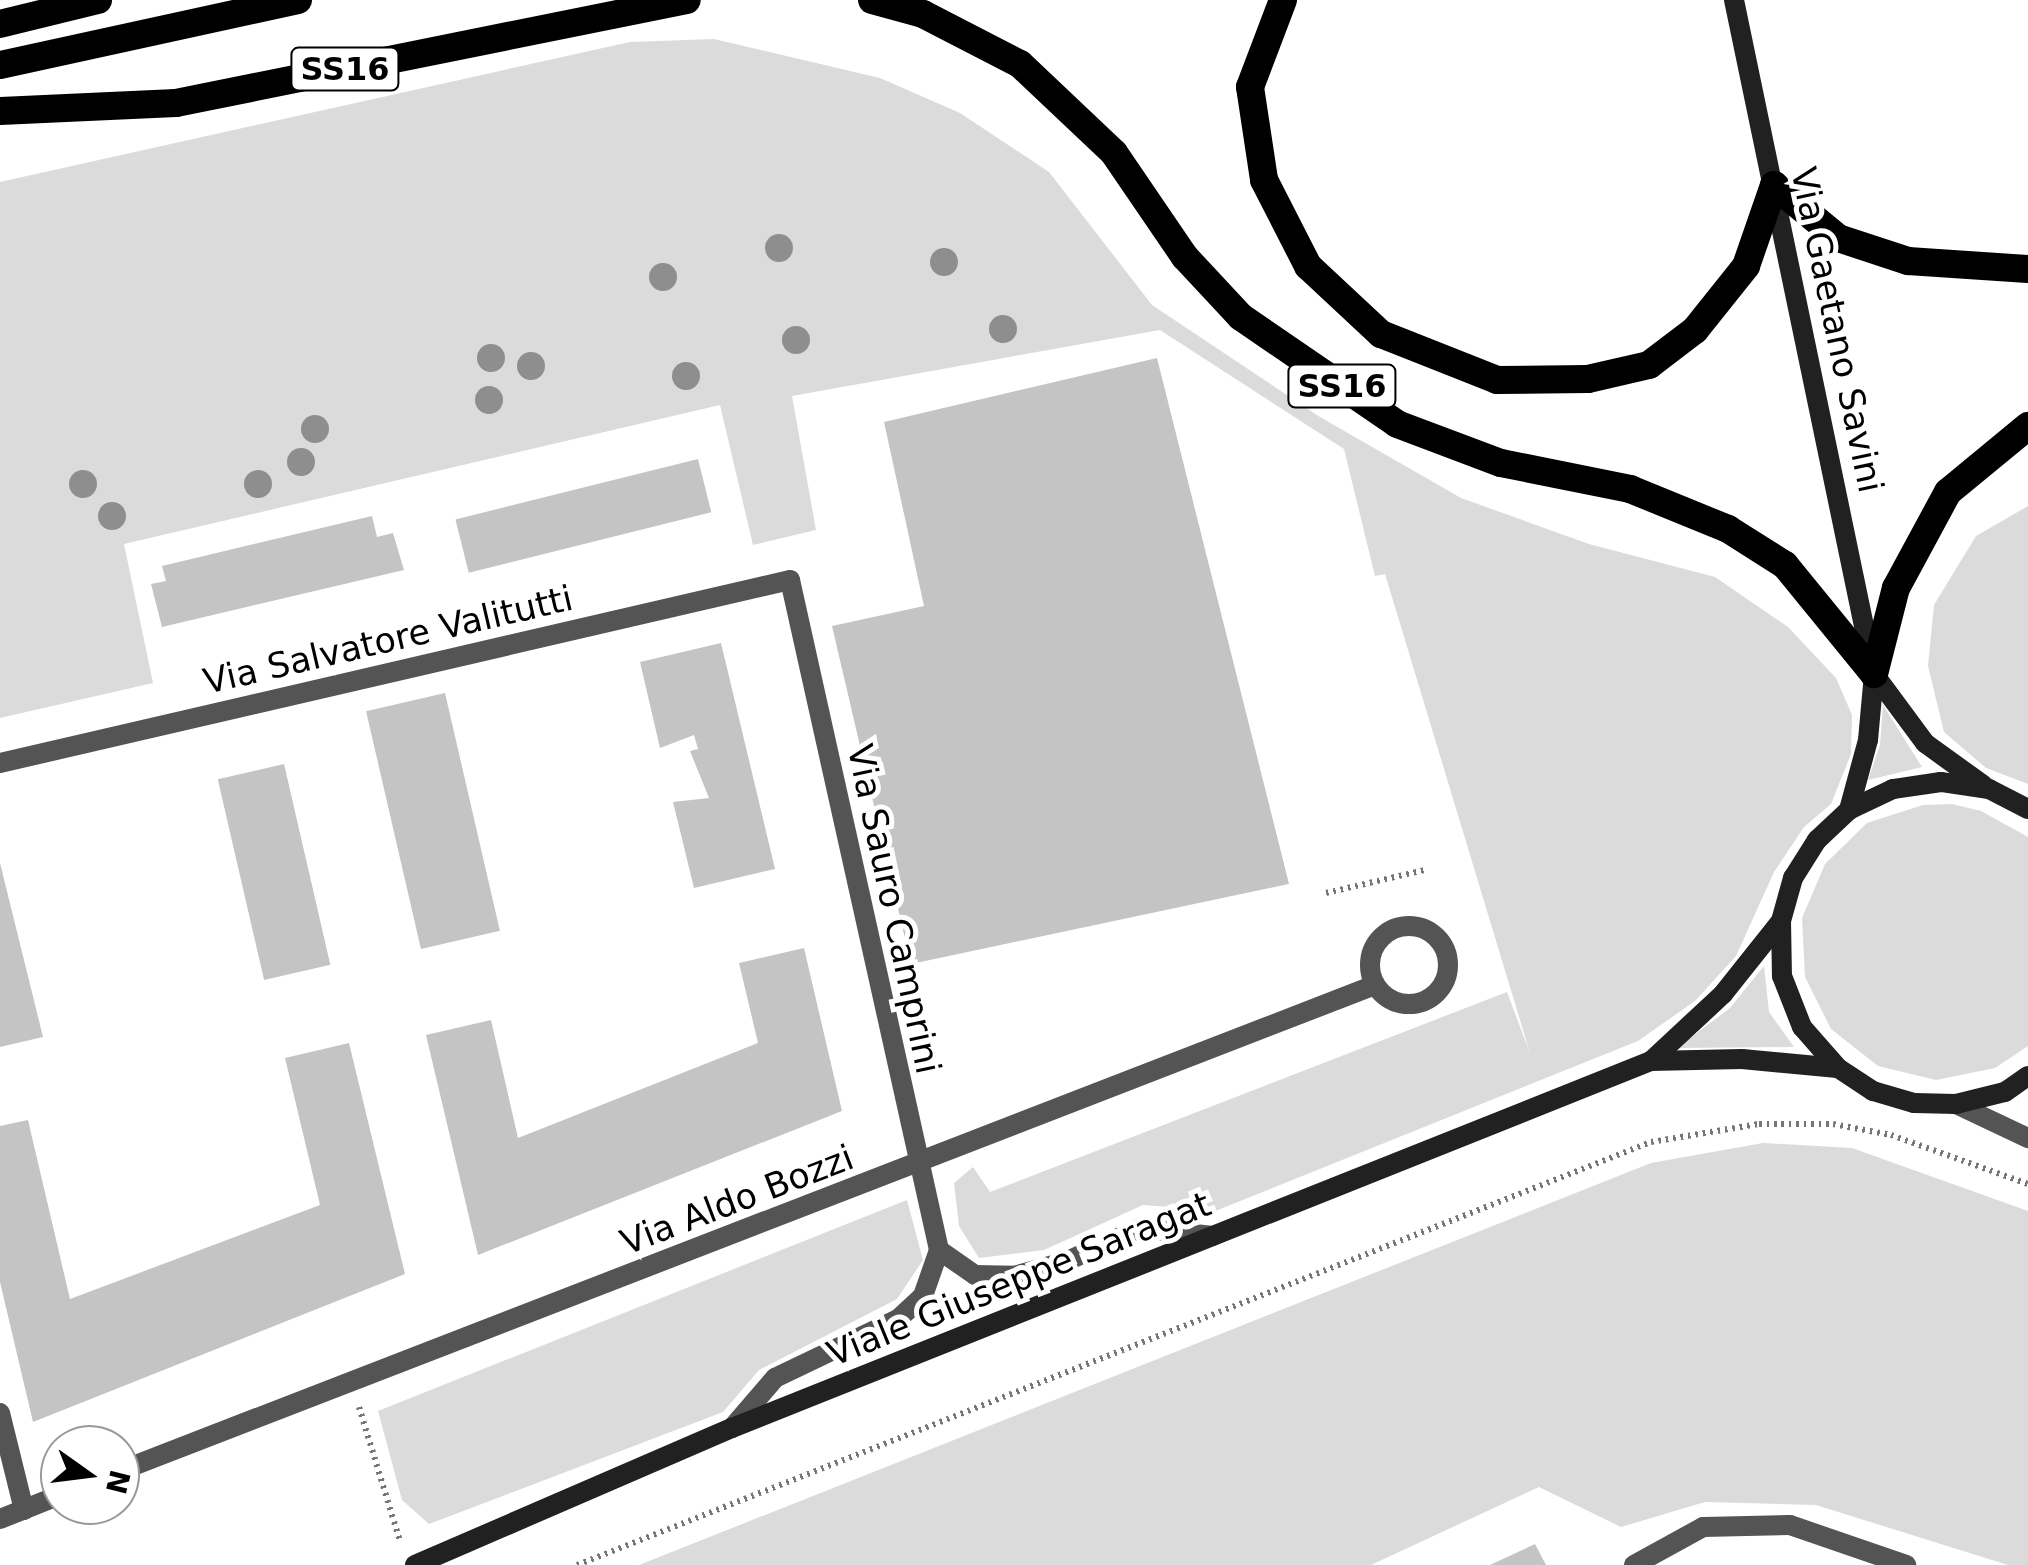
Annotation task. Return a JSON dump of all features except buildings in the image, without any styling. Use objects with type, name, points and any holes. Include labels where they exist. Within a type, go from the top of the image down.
[{"type":"highway","points":[[0,24],[98,0]]},
{"type":"highway","name":"SS16","points":[[0,66],[298,0]]},
{"type":"highway","name":"SS16","points":[[0,111],[176,104],[687,0]]},
{"type":"highway","name":"SS16","points":[[872,0],[923,14],[1020,64],[1114,153],[1185,257],[1241,317],[1397,424],[1501,463],[1630,489],[1728,529],[1785,565],[1874,674]]},
{"type":"highway","name":"SS16","points":[[1283,0],[1250,87],[1264,180],[1308,266],[1381,334],[1497,380],[1588,380],[1649,365],[1695,330],[1746,266],[1774,186]]},
{"type":"highway","points":[[1774,186],[1838,238],[1908,261],[2028,269]]},
{"type":"highway","points":[[1874,674],[1896,588],[1948,492],[2028,426]]},
{"type":"main road","name":"Via Gaetano Savini","points":[[1734,0],[1874,674],[1868,740],[1850,810]]},
{"type":"main road","name":"Via Gaetano Savini","points":[[1874,674],[1924,743],[1988,789]]},
{"type":"main road","points":[[2028,809],[1988,789],[1941,782],[1909,787],[1850,810],[1816,840],[1793,878],[1781,921],[1782,976],[1802,1027],[1838,1068],[1874,1091],[1914,1103],[1956,1104],[2004,1092],[2028,1076]]},
{"type":"main road","name":"Viale Giuseppe Saragat","points":[[1651,1061],[1723,994],[1781,921]]},
{"type":"main road","name":"Viale Giuseppe Saragat","points":[[422,1562],[732,1428],[1651,1061],[1742,1059],[1838,1068]]},
{"type":"street","name":"Via Salvatore Valitutti","points":[[0,763],[790,580]]},
{"type":"street","name":"Via Sauro Camprini","points":[[790,580],[938,1250]]},
{"type":"street","name":"Via Aldo Bozzi","points":[[140,1464],[917,1166],[1375,985]]},
{"type":"street","points":[[1956,1104],[2028,1138]]},
{"type":"street","points":[[732,1428],[775,1378],[898,1319],[923,1296],[938,1250],[975,1274],[1014,1276],[1140,1228],[1214,1236]]},
{"type":"street","points":[[0,1413],[24,1510]]},
{"type":"street","points":[[0,1519],[40,1503]]},
{"type":"street","points":[[1634,1565],[1703,1527],[1790,1525],[1906,1565]]},
{"type":"path","points":[[1326,893],[1424,870]]},
{"type":"path","points":[[576,1565],[1651,1142],[1759,1124],[1833,1124],[1891,1136],[2028,1184]]},
{"type":"path","points":[[352,1382],[394,1537],[422,1562]]},
{"type":"shaded area","points":[[714,39],[880,78],[960,113],[1049,172],[1152,305],[1320,417],[1461,498],[1589,544],[1715,577],[1788,627],[1836,678],[1852,715],[1851,754],[1831,804],[1804,827],[1774,872],[1736,956],[1695,1001],[1638,1041],[1188,1222],[1169,1207],[1143,1205],[1044,1250],[979,1258],[959,1226],[954,1183],[973,1167],[990,1192],[1507,992],[1530,1053],[1385,574],[1375,576],[1344,449],[1160,330],[792,396],[816,530],[753,545],[720,405],[124,544],[153,683],[0,718],[0,182],[630,42]]},
{"type":"shaded area","points":[[2028,506],[2028,784],[1986,768],[1944,732],[1928,666],[1934,605],[1976,536]]},
{"type":"shaded area","points":[[1883,705],[1922,767],[1868,780],[1880,745]]},
{"type":"shaded area","points":[[1952,804],[1981,811],[2028,837],[2028,1046],[1995,1068],[1936,1080],[1878,1066],[1831,1029],[1805,977],[1802,918],[1825,864],[1867,823],[1923,805]]},
{"type":"shaded area","points":[[1764,966],[1769,1012],[1794,1047],[1677,1048],[1730,1008]]},
{"type":"shaded area","points":[[1763,1143],[1852,1148],[2028,1211],[2028,1565],[2008,1565],[1816,1505],[1705,1502],[1621,1527],[1539,1487],[1371,1565],[639,1565],[1651,1163]]},
{"type":"shaded area","points":[[907,1200],[923,1260],[897,1299],[759,1370],[723,1412],[429,1524],[402,1500],[378,1411]]}]
